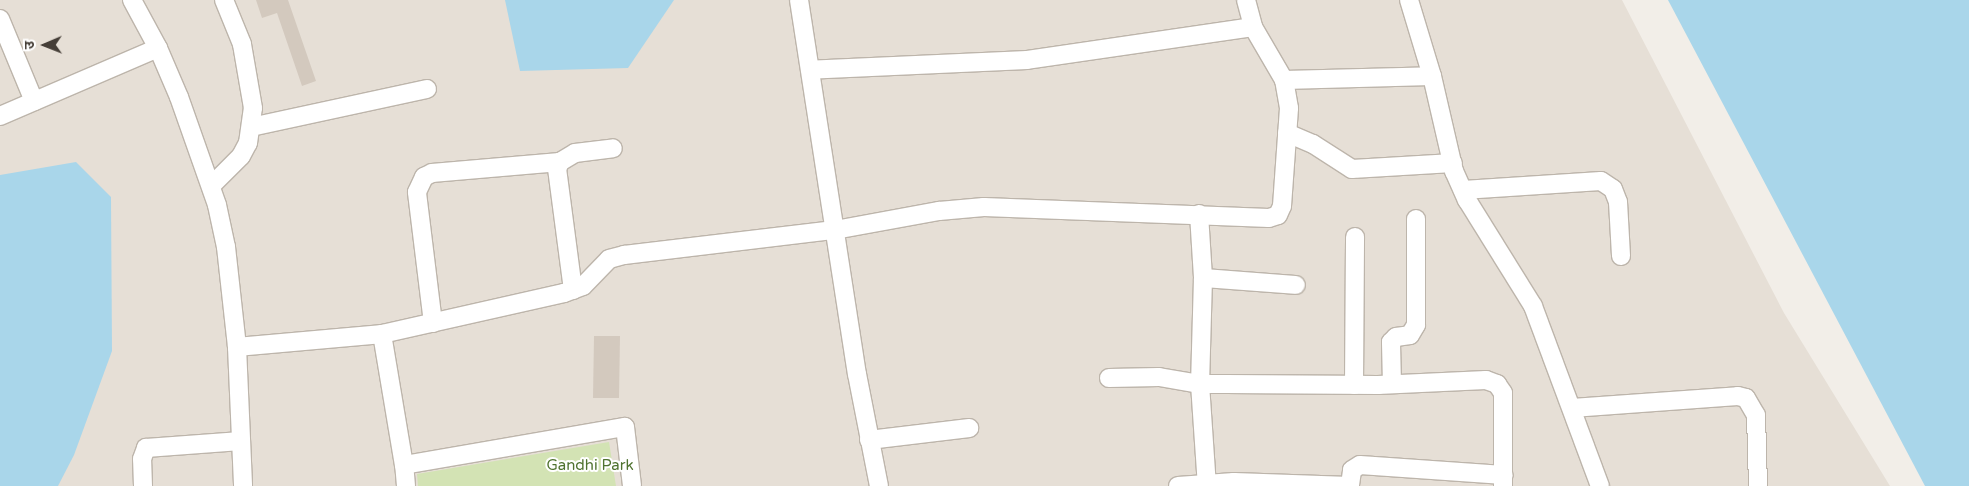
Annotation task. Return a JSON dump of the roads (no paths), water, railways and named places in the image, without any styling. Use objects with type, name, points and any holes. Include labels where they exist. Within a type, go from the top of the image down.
[{"type":"street","points":[[132,0],[158,48],[211,186],[226,247],[237,347],[243,486]]},
{"type":"street","points":[[211,186],[241,156],[251,126],[253,108],[242,44],[224,0]]},
{"type":"street","points":[[799,0],[835,230],[879,486]]},
{"type":"street","points":[[237,347],[382,334],[573,290],[595,275],[609,259],[624,255],[835,230],[939,211],[984,207],[1269,218],[1278,215],[1284,195],[1287,133],[1290,120],[1284,80],[1253,27],[1246,0]]},
{"type":"street","points":[[1409,0],[1432,76],[1453,163],[1463,190],[1533,306],[1600,486]]},
{"type":"street","points":[[0,19],[34,101]]},
{"type":"street","points":[[810,70],[1027,60],[1253,27]]},
{"type":"street","points":[[0,116],[158,48]]},
{"type":"street","points":[[1284,80],[1432,76]]},
{"type":"street","points":[[251,126],[427,89]]},
{"type":"street","points":[[1287,133],[1313,144],[1352,169],[1453,163]]},
{"type":"street","points":[[433,323],[417,192],[424,177],[432,173],[560,162],[575,153],[613,148]]},
{"type":"street","points":[[560,162],[558,181],[573,290]]},
{"type":"street","points":[[1463,190],[1601,181],[1612,189],[1618,202],[1622,256]]},
{"type":"street","points":[[1199,214],[1202,278],[1200,384],[1207,485]]},
{"type":"street","points":[[1392,384],[1391,342],[1396,337],[1410,335],[1416,325],[1416,219]]},
{"type":"street","points":[[1354,385],[1355,236]]},
{"type":"street","points":[[1202,278],[1296,286]]},
{"type":"street","points":[[382,334],[406,486]]},
{"type":"street","points":[[1109,378],[1171,377],[1200,384],[1354,385],[1486,380],[1497,384],[1503,393],[1505,410],[1503,480],[1360,465],[1352,470],[1350,486],[1178,486]]},
{"type":"street","points":[[1572,408],[1738,396],[1746,398],[1756,415],[1758,486]]},
{"type":"street","points":[[404,465],[625,427],[632,486]]},
{"type":"street","points":[[870,440],[969,428]]},
{"type":"street","points":[[143,486],[142,459],[146,448],[241,441]]},
{"type":"water","points":[[505,0],[674,0],[628,68],[520,71]]},
{"type":"water","points":[[1668,0],[1969,0],[1969,486],[1925,486]]},
{"type":"water","points":[[76,162],[111,197],[112,351],[74,455],[58,486],[0,486],[0,175]]},
{"type":"park label","name":"Gandhi Park","points":[[590,466]]}]
